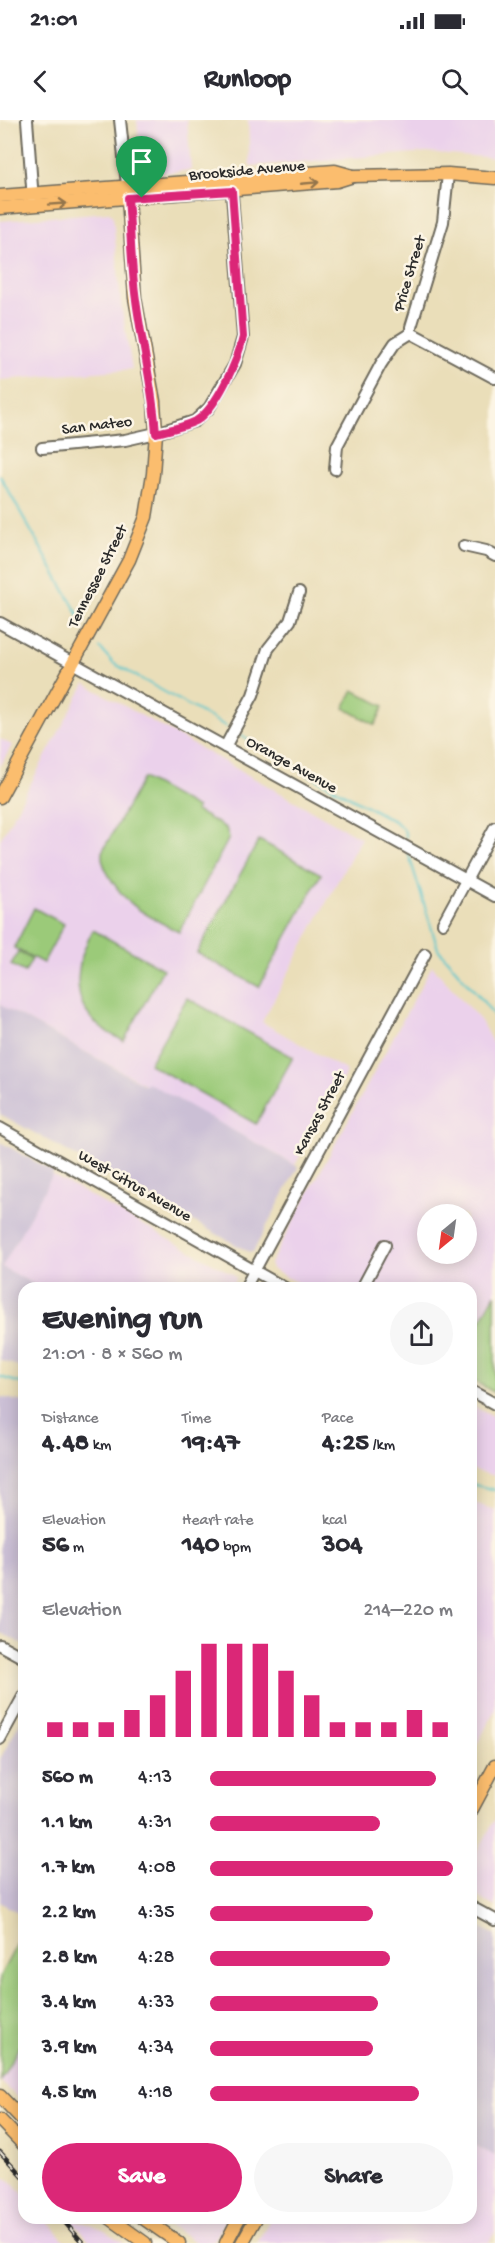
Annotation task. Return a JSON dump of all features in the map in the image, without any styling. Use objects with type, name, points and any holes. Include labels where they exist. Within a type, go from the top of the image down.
[{"type":"main road","name":"Brookside Avenue","points":[[0,196],[33,199],[232,185],[337,181],[353,176],[448,174],[495,178]]},
{"type":"main road","name":"Tennessee Street","points":[[0,797],[129,560],[146,517],[153,474],[156,433],[154,401],[135,298],[128,193]]},
{"type":"main road","name":"Brookside Avenue","points":[[0,208],[33,199]]},
{"type":"main road","points":[[477,1800],[495,1766]]},
{"type":"main road","points":[[0,2096],[18,2115]]},
{"type":"main road","points":[[0,2120],[18,2139]]},
{"type":"main road","points":[[119,2224],[146,2243]]},
{"type":"main road","points":[[152,2224],[179,2243]]},
{"type":"main road","points":[[226,2243],[236,2224]]},
{"type":"main road","points":[[242,2243],[253,2224]]},
{"type":"street","points":[[27,120],[33,199]]},
{"type":"street","points":[[120,120],[128,193]]},
{"type":"street","name":"Price Street","points":[[335,469],[337,446],[389,350],[395,343],[411,333],[443,222],[448,174]]},
{"type":"street","points":[[156,433],[195,421],[203,415],[224,385],[240,351],[243,337],[232,185]]},
{"type":"street","points":[[411,333],[495,378]]},
{"type":"street","name":"San Mateo","points":[[42,448],[125,440],[156,433]]},
{"type":"street","points":[[464,546],[486,551],[495,556]]},
{"type":"street","points":[[225,747],[253,695],[268,649],[290,621],[299,593]]},
{"type":"street","name":"Orange Avenue","points":[[0,623],[495,896]]},
{"type":"street","points":[[443,923],[495,827]]},
{"type":"street","name":"Kansas Street","points":[[248,1282],[425,954]]},
{"type":"street","name":"West Citrus Avenue","points":[[0,1128],[273,1282]]},
{"type":"street","points":[[365,1282],[385,1245]]},
{"type":"street","points":[[477,1394],[495,1404]]},
{"type":"street","points":[[0,1645],[18,1655]]},
{"type":"street","points":[[0,1739],[18,1706]]},
{"type":"street","points":[[477,1910],[495,1920]]},
{"type":"shaded area","points":[[137,120],[187,120],[191,170],[142,175]]},
{"type":"shaded area","points":[[248,120],[495,120],[495,158],[427,152],[250,166]]},
{"type":"shaded area","points":[[109,212],[113,215],[121,304],[132,369],[0,380],[0,221]]},
{"type":"shaded area","points":[[85,684],[361,838],[262,1022],[347,1071],[295,1165],[0,1005],[0,840]]},
{"type":"shaded area","points":[[0,739],[12,745],[0,767]]},
{"type":"shaded area","points":[[432,966],[481,1021],[495,1048],[495,1294],[477,1327],[477,1282],[296,1282],[273,1270],[270,1264]]},
{"type":"shaded area","points":[[0,1005],[145,1085],[147,1082],[298,1167],[253,1252],[249,1252],[0,1114]]},
{"type":"shaded area","points":[[0,1142],[54,1172],[2,1267],[30,1282],[18,1282],[18,1366],[0,1360]]},
{"type":"shaded area","points":[[52,1175],[234,1275],[236,1279],[234,1282],[30,1282],[2,1267]]},
{"type":"shaded area","points":[[0,1397],[18,1401],[18,1642],[0,1632]]},
{"type":"shaded area","points":[[477,1408],[495,1418],[495,1476],[477,1471]]},
{"type":"shaded area","points":[[477,1504],[495,1510],[495,1710],[477,1744]]},
{"type":"shaded area","points":[[18,1726],[18,1912],[0,1902],[0,1759]]},
{"type":"shaded area","points":[[495,1819],[495,1907],[477,1896],[477,1853]]},
{"type":"shaded area","points":[[477,1925],[495,1935],[495,2156],[477,2146]]},
{"type":"shaded area","points":[[18,2049],[18,2098],[0,2081]]},
{"type":"shaded area","points":[[477,2146],[495,2156],[495,2232],[489,2243],[257,2243],[267,2224],[477,2224]]},
{"type":"shaded area","points":[[0,2175],[18,2188],[18,2224],[50,2224],[67,2243],[0,2243]]},
{"type":"shaded area","points":[[75,2224],[88,2224],[124,2243],[92,2243]]},
{"type":"shaded area","points":[[168,2224],[223,2224],[215,2239],[210,2243],[197,2243]]},
{"type":"green space","points":[[353,690],[384,706],[375,725],[344,708]]},
{"type":"green space","points":[[143,778],[197,808],[196,811],[226,828],[229,838],[179,932],[130,903],[115,885],[102,861],[102,852]]},
{"type":"green space","points":[[259,840],[321,874],[259,987],[197,953]]},
{"type":"green space","points":[[34,908],[64,924],[43,963],[14,948]]},
{"type":"green space","points":[[93,930],[163,969],[124,1041],[103,1029],[90,1017],[79,993],[79,967]]},
{"type":"green space","points":[[18,952],[32,959],[25,972],[11,965]]},
{"type":"green space","points":[[187,998],[293,1057],[256,1124],[149,1064]]},
{"type":"green space","points":[[495,1294],[495,1393],[477,1382],[477,1327]]},
{"type":"green space","points":[[18,1942],[18,2049],[0,2081],[0,1976]]},
{"type":"waterway","points":[[0,476],[82,621]]},
{"type":"waterway","points":[[100,648],[113,663],[227,727]]},
{"type":"waterway","points":[[242,736],[396,822],[404,830],[406,837]]},
{"type":"waterway","points":[[408,852],[438,949],[495,1017]]},
{"type":"waterway","points":[[0,1377],[18,1382]]},
{"type":"waterway","points":[[477,1486],[495,1490]]},
{"type":"railway","points":[[0,2152],[18,2172]]},
{"type":"railway","points":[[66,2224],[83,2243]]},
{"type":"route","points":[[232,191],[243,337],[235,364],[223,387],[203,415],[195,421],[156,433],[154,401],[135,298],[128,198],[142,198],[232,191]]}]
